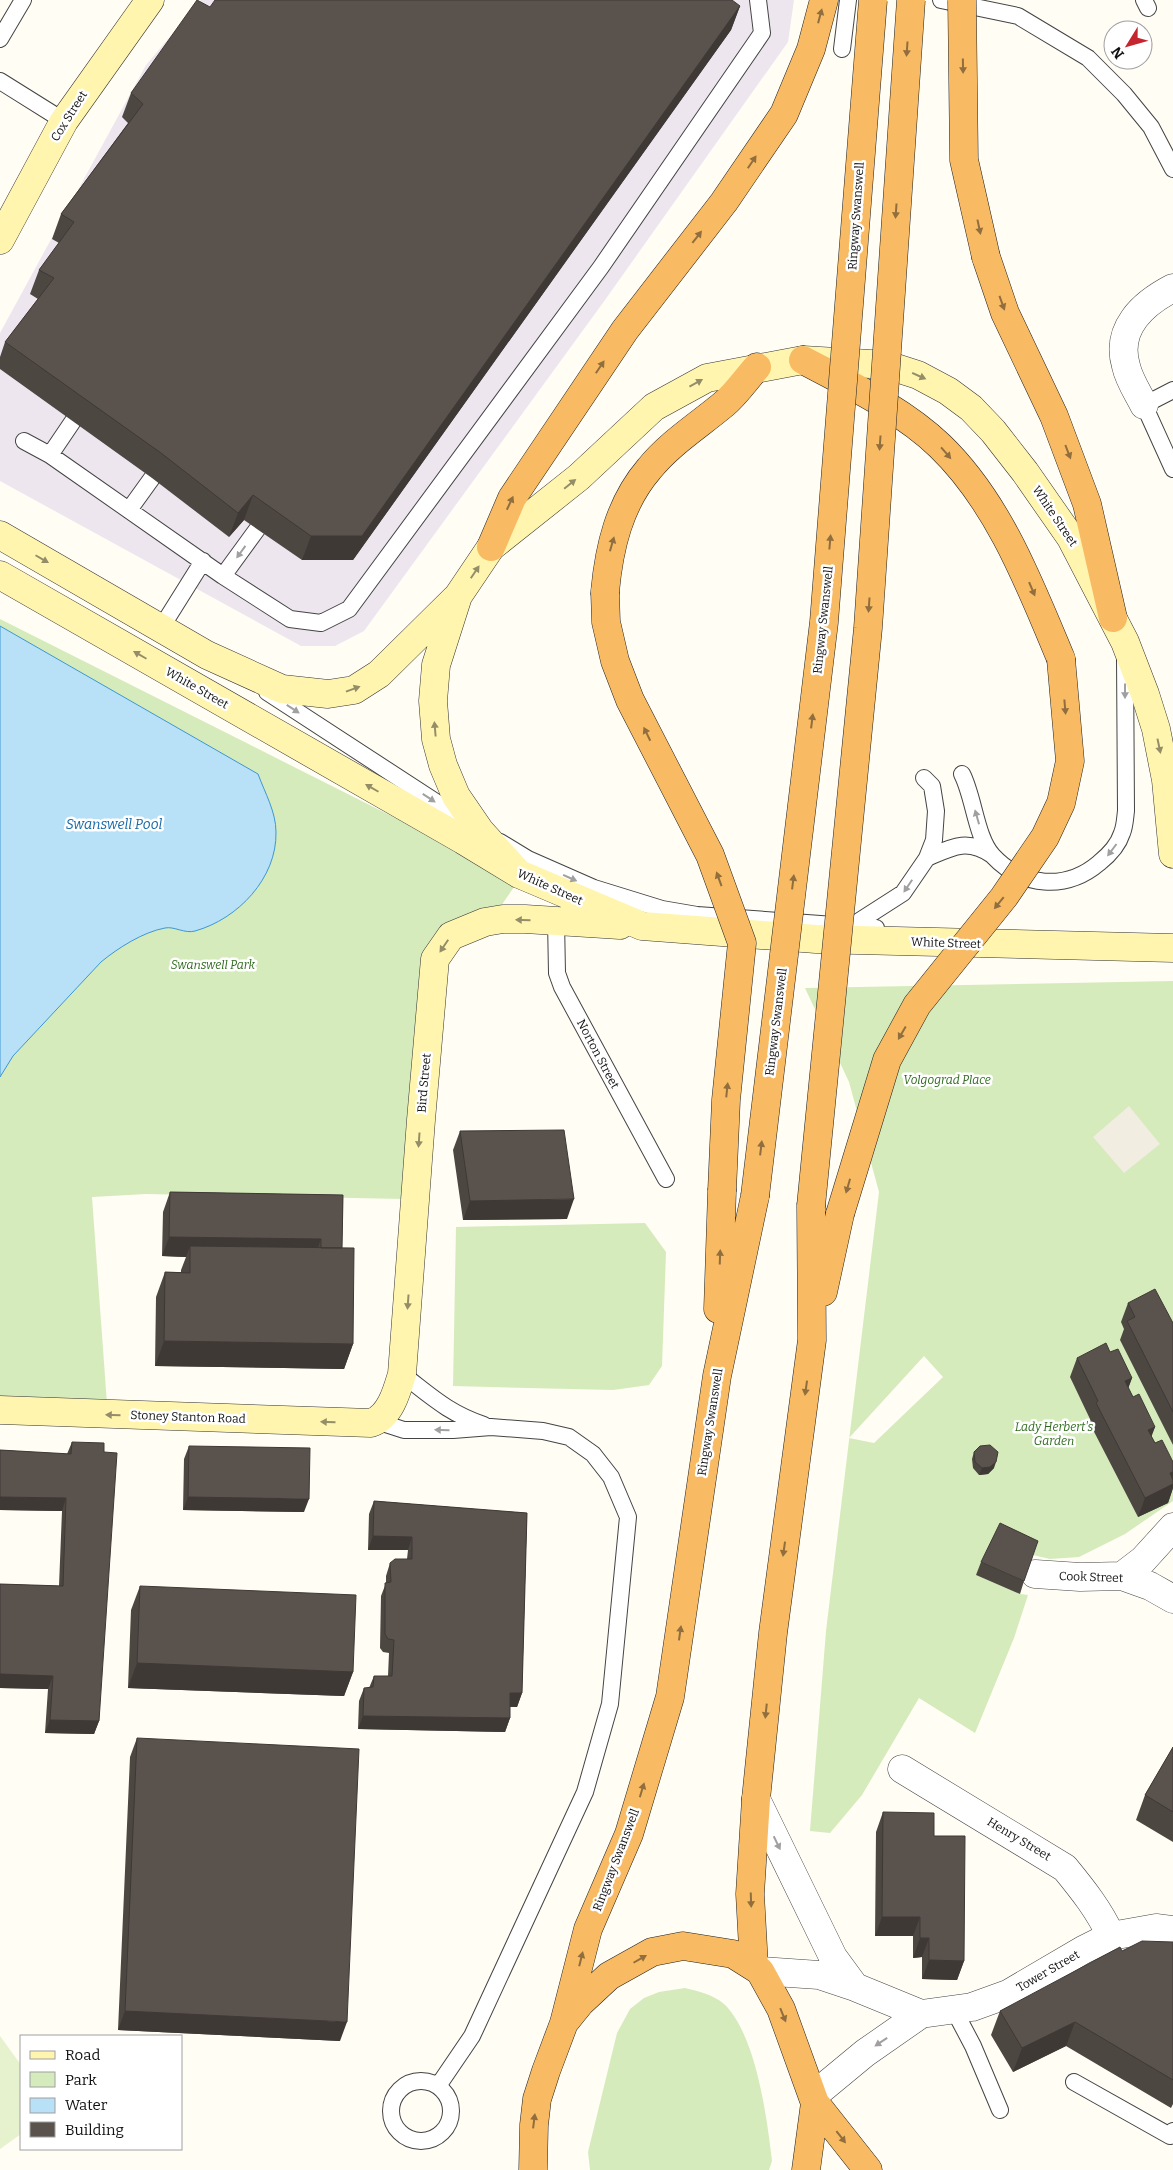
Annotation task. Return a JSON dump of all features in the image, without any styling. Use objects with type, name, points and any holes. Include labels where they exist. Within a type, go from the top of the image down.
[{"type":"highway","points":[[491,547],[512,498],[625,330],[724,202],[784,114],[812,49],[824,0]]},
{"type":"highway","name":"Ringway Swanswell","points":[[564,2023],[588,1928],[629,1834],[670,1697],[717,1376],[755,1196],[824,622],[873,0]]},
{"type":"highway","points":[[812,1340],[811,1206],[868,628],[911,0]]},
{"type":"highway","points":[[962,0],[964,160],[986,258],[1005,313],[1054,416],[1088,504],[1113,618]]},
{"type":"highway","points":[[802,360],[899,414],[946,453],[981,494],[1028,582],[1061,658],[1070,761],[1061,803],[1040,844],[1004,897],[917,1005],[886,1060],[840,1214],[812,1340],[773,1632],[756,1799],[750,1894],[757,1969],[781,2010],[814,2100],[868,2170]]},
{"type":"highway","points":[[717,1376],[726,1100],[742,943],[710,855],[630,700],[615,661],[606,622],[605,592],[611,549],[618,522],[632,492],[649,468],[680,438],[726,403],[757,367]]},
{"type":"highway","points":[[533,2170],[533,2132],[537,2099],[564,2023],[581,2002],[609,1976],[652,1952],[683,1946],[733,1954],[757,1969]]},
{"type":"highway","points":[[806,2170],[814,2100]]},
{"type":"main road","name":"Cox Street","points":[[0,240],[64,121],[150,0]]},
{"type":"main road","name":"White Street","points":[[458,596],[491,547],[579,478],[654,407],[707,378],[802,360],[887,365],[918,375],[948,391],[971,408],[993,430],[1071,538],[1113,618],[1145,694],[1156,729],[1166,780],[1173,854]]},
{"type":"main road","points":[[0,535],[207,655],[282,689],[328,694],[354,690],[379,674],[458,596]]},
{"type":"main road","name":"White Street","points":[[0,575],[520,874],[642,926],[816,939],[1173,948]]},
{"type":"main road","points":[[458,596],[436,665],[433,701],[436,740],[443,765],[456,796],[480,831],[520,874]]},
{"type":"main road","name":"Bird Street","points":[[376,1422],[390,1405],[402,1374],[435,960],[451,936],[485,922],[503,919],[642,926]]},
{"type":"main road","name":"Stoney Stanton Road","points":[[0,1410],[376,1422]]},
{"type":"street","points":[[1144,405],[1126,367],[1122,348],[1126,333],[1134,319],[1148,304],[1173,288]]},
{"type":"street","points":[[1122,1576],[1143,1560],[1173,1528]]},
{"type":"street","name":"Cook Street","points":[[1035,1574],[1072,1577],[1122,1576],[1150,1586],[1173,1599]]},
{"type":"street","name":"Henry Street","points":[[902,1769],[1065,1868],[1101,1914],[1111,1936]]},
{"type":"street","points":[[756,1799],[833,1956],[855,1987]]},
{"type":"street","name":"Tower Street","points":[[814,2100],[865,2052],[921,2014],[972,2007],[1008,1994],[1111,1936],[1156,1928],[1173,1930]]},
{"type":"street","name":"Tower Street","points":[[757,1969],[819,1975],[855,1987],[921,2014]]},
{"type":"lane","points":[[0,39],[23,0]]},
{"type":"lane","points":[[24,441],[50,455],[223,576],[290,619],[321,623],[349,609],[601,267],[762,33],[758,0]]},
{"type":"lane","points":[[842,49],[848,0]]},
{"type":"lane","points":[[941,0],[1018,16],[1088,58],[1124,94],[1150,127],[1173,169]]},
{"type":"lane","points":[[0,81],[64,121]]},
{"type":"lane","points":[[1173,390],[1144,405],[1173,469]]},
{"type":"lane","points":[[50,455],[73,421]]},
{"type":"lane","points":[[129,510],[152,478]]},
{"type":"lane","points":[[223,576],[258,528]]},
{"type":"lane","points":[[161,628],[203,561]]},
{"type":"lane","points":[[927,858],[960,845],[983,849],[1027,879],[1064,882],[1079,878],[1112,852],[1122,834],[1126,811],[1124,642]]},
{"type":"lane","points":[[207,655],[293,708],[480,831],[528,859],[594,888],[662,908],[698,915],[853,926],[1043,935],[1173,948]]},
{"type":"lane","points":[[962,774],[968,786],[984,842],[992,855]]},
{"type":"lane","points":[[816,939],[853,926],[903,894],[927,858],[934,840],[936,811],[932,786],[924,778]]},
{"type":"lane","name":"Norton Street","points":[[556,921],[557,973],[562,987],[666,1179]]},
{"type":"lane","points":[[402,1374],[439,1404],[462,1418],[491,1427]]},
{"type":"lane","points":[[376,1422],[404,1430],[453,1430],[491,1427],[544,1430],[569,1437],[593,1454],[611,1477],[628,1517],[610,1704],[585,1792],[472,2036],[438,2086]]},
{"type":"lane","points":[[954,2010],[973,2046],[1000,2110]]},
{"type":"lane","points":[[1074,2082],[1170,2136],[1173,2131]]},
{"type":"shaded area","points":[[201,0],[794,0],[788,42],[605,300],[364,631],[335,646],[301,646],[0,481],[0,333],[146,65]]},
{"type":"shaded area","points":[[1129,1106],[1160,1144],[1124,1173],[1093,1137]]},
{"type":"green space","name":"Swanswell Park","points":[[0,619],[459,850],[516,884],[499,909],[444,933],[404,1199],[146,1194],[92,1197],[107,1404],[0,1398]]},
{"type":"green space","points":[[1173,981],[1173,1501],[1125,1534],[1079,1557],[1050,1559],[1033,1555],[976,1575],[1020,1594],[1028,1595],[1014,1638],[975,1733],[919,1698],[862,1795],[830,1833],[810,1831],[826,1631],[849,1438],[879,1192],[849,1082],[805,988]],"holes":[[[924,1356],[943,1377],[874,1443],[849,1438]]]},
{"type":"green space","points":[[645,1223],[666,1252],[662,1366],[649,1385],[613,1390],[453,1386],[456,1227]]},
{"type":"green space","points":[[685,1988],[711,1996],[724,2004],[735,2018],[744,2035],[752,2056],[763,2100],[772,2161],[769,2170],[590,2170],[588,2152],[617,2033],[630,2009],[644,1998],[659,1992]]},
{"type":"green space","points":[[0,2036],[20,2064],[20,2135],[0,2149]]},
{"type":"water","name":"Swanswell Pool","points":[[0,626],[258,774],[272,810],[276,832],[275,849],[270,865],[252,894],[240,907],[211,925],[195,931],[187,932],[168,928],[157,930],[131,941],[115,951],[101,962],[13,1056],[0,1077]]},
{"type":"building","points":[[197,0],[210,7],[215,0],[732,0],[740,6],[362,536],[311,536],[253,495],[238,513],[161,453],[5,342],[54,278],[39,270],[74,222],[61,214],[143,104],[131,93]]},
{"type":"building","points":[[564,1130],[574,1199],[470,1201],[460,1131]]},
{"type":"building","points":[[170,1192],[343,1195],[342,1248],[321,1248],[321,1239],[169,1237]]},
{"type":"building","points":[[190,1246],[354,1248],[353,1344],[164,1341],[165,1272],[190,1273]]},
{"type":"building","points":[[1155,1289],[1173,1323],[1173,1412],[1127,1321],[1135,1317],[1128,1303]]},
{"type":"building","points":[[1106,1343],[1110,1352],[1118,1349],[1132,1378],[1125,1381],[1133,1397],[1139,1394],[1155,1427],[1148,1430],[1155,1443],[1162,1440],[1173,1462],[1173,1472],[1170,1473],[1173,1484],[1145,1498],[1096,1403],[1098,1401],[1077,1358]]},
{"type":"building","points":[[72,1442],[104,1443],[104,1452],[117,1453],[99,1721],[50,1720],[53,1676],[0,1674],[0,1584],[63,1586],[66,1498],[0,1497],[0,1450],[71,1454]]},
{"type":"building","points":[[990,1445],[998,1452],[996,1462],[990,1467],[982,1468],[975,1462],[974,1452],[980,1446]]},
{"type":"building","points":[[189,1446],[310,1448],[309,1499],[188,1497]]},
{"type":"building","points":[[374,1501],[527,1513],[522,1693],[510,1693],[510,1718],[363,1716],[364,1688],[373,1687],[374,1676],[392,1676],[394,1640],[388,1639],[385,1634],[385,1583],[391,1582],[390,1563],[395,1559],[412,1559],[412,1537],[373,1536]]},
{"type":"building","points":[[1000,1523],[1038,1541],[1024,1581],[981,1562]]},
{"type":"building","points":[[140,1586],[356,1595],[353,1672],[137,1663]]},
{"type":"building","points":[[137,1738],[359,1749],[347,2022],[125,2011]]},
{"type":"building","points":[[1173,1747],[1173,1812],[1145,1795]]},
{"type":"building","points":[[883,1812],[934,1813],[934,1836],[965,1836],[964,1961],[929,1960],[929,1938],[920,1938],[920,1917],[882,1917]]},
{"type":"building","points":[[1142,1941],[1173,1942],[1173,2080],[1075,2022],[1022,2048],[1000,2011],[1120,1947],[1122,1951]]},
{"type":"park label","name":"Volgograd Place","points":[[947,1080]]},
{"type":"park label","name":"Lady Herbert's Garden","points":[[1054,1434]]}]
